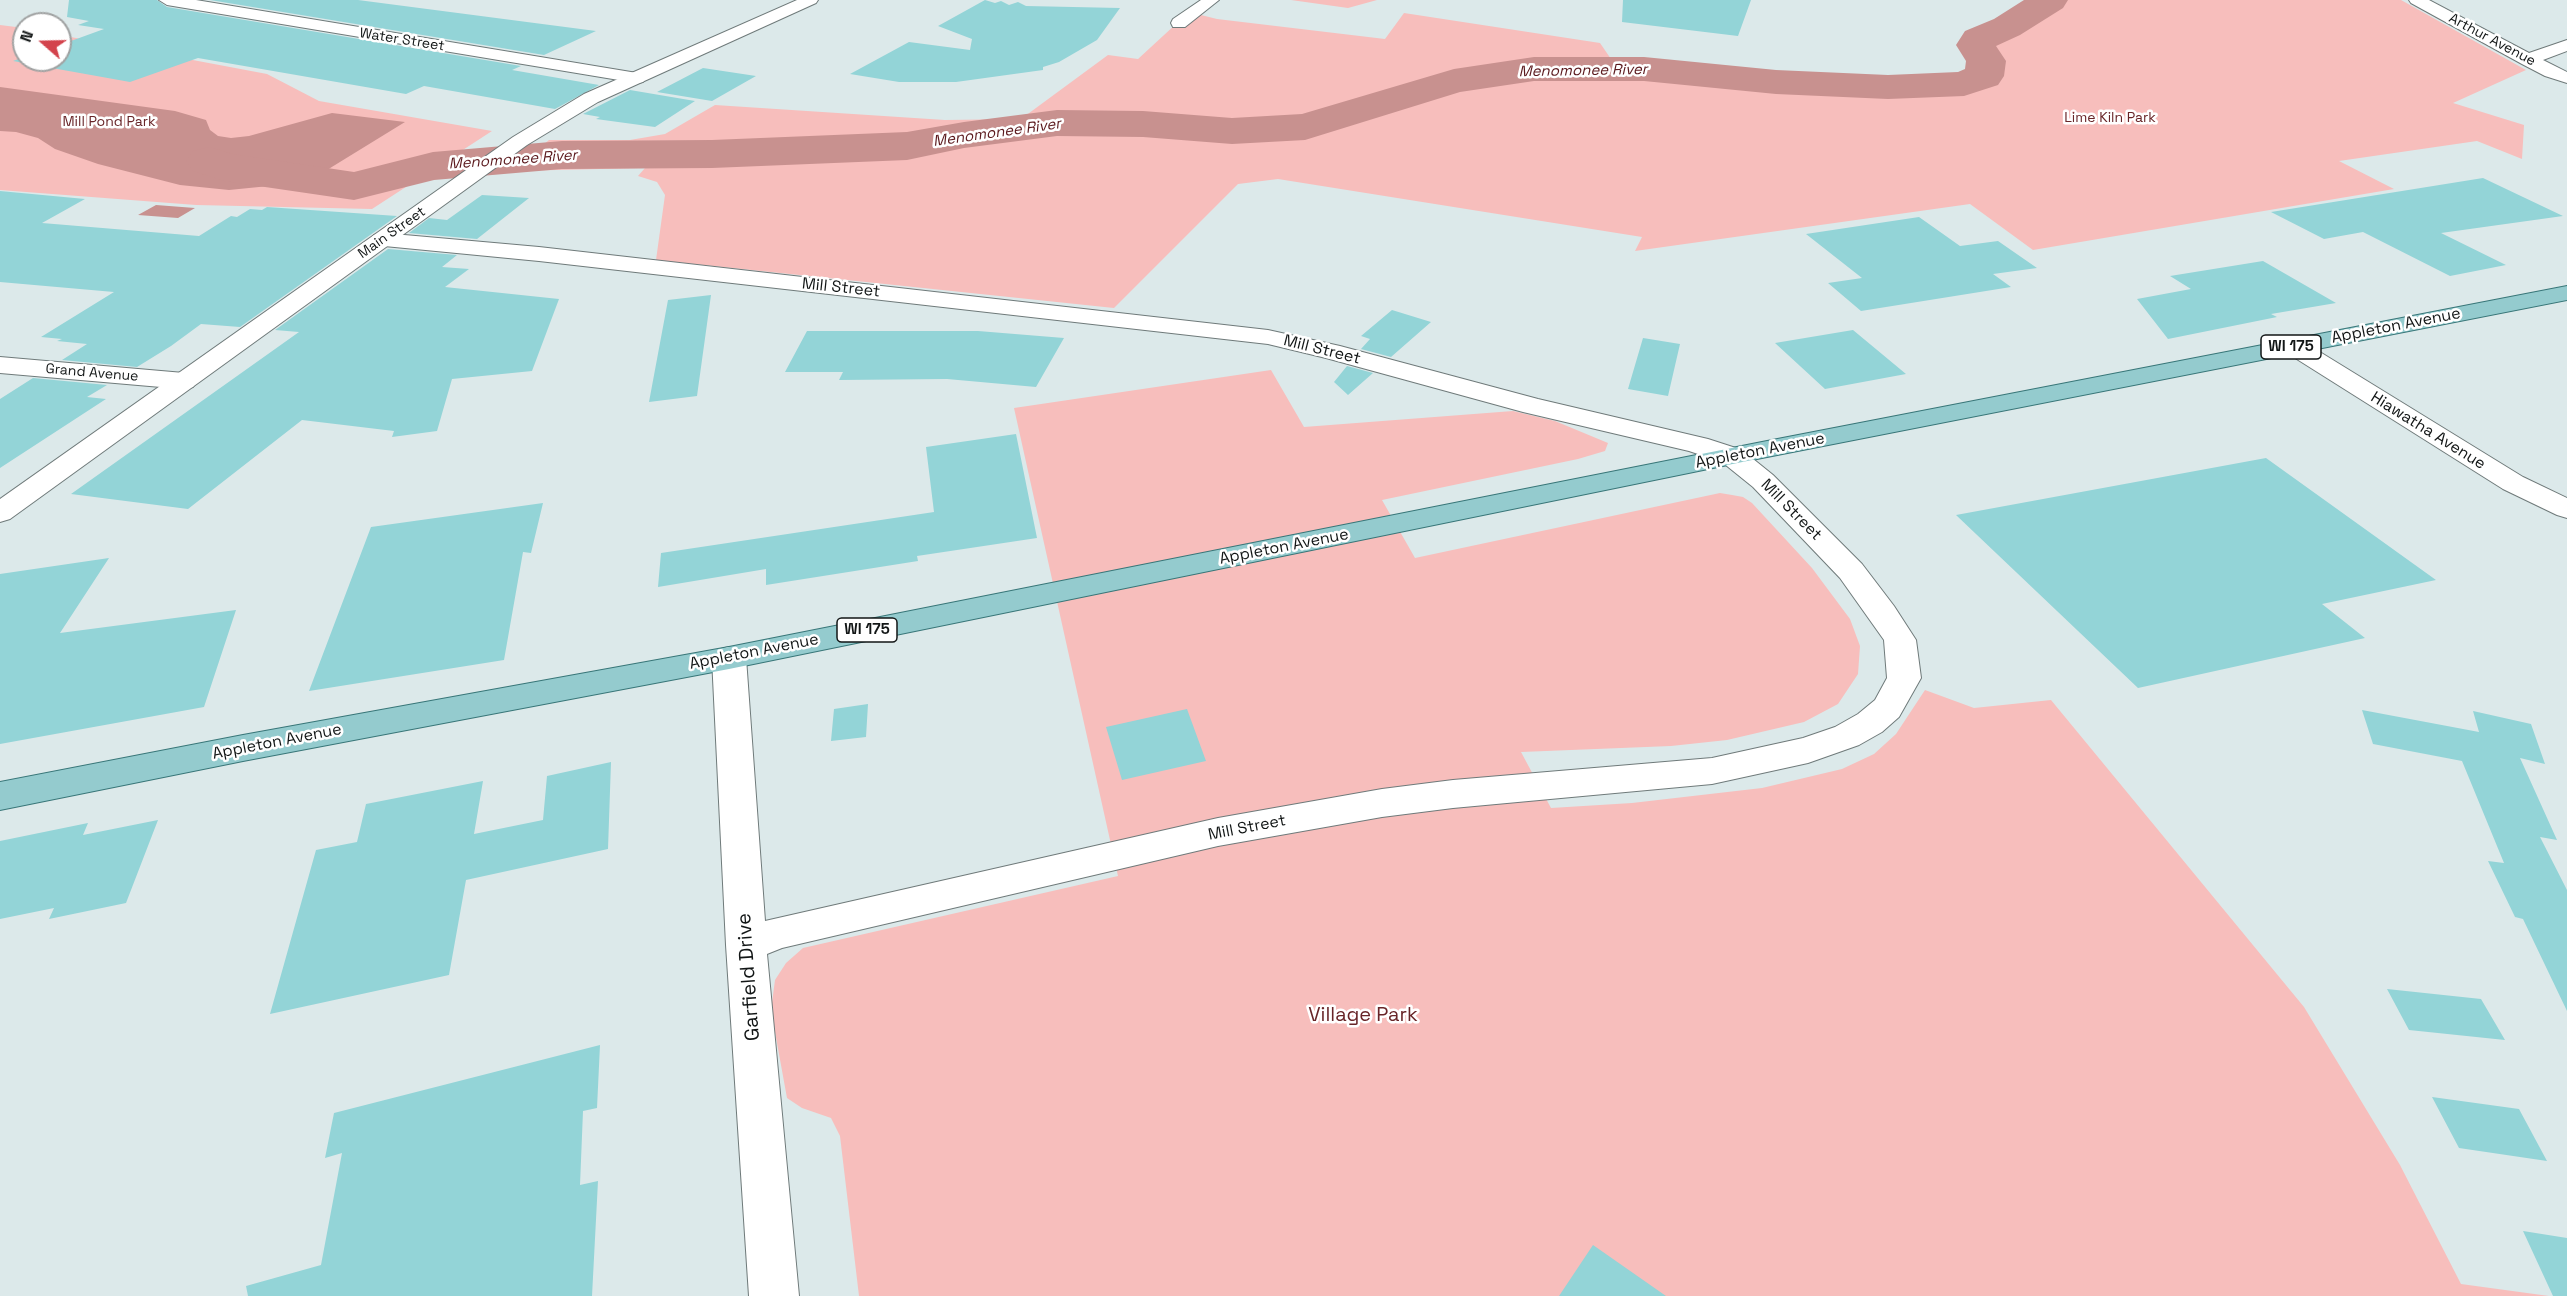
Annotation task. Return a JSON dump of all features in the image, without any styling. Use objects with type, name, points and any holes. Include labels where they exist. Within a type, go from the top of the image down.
[{"type":"main road","name":"Appleton Avenue","points":[[0,796],[243,748],[729,658],[1732,456],[2567,293]]},
{"type":"street","name":"Water Street","points":[[167,0],[195,2],[638,78]]},
{"type":"street","name":"Main Street","points":[[0,513],[520,141],[562,114],[810,0]]},
{"type":"street","points":[[1179,23],[1211,0]]},
{"type":"street","name":"Arthur Avenue","points":[[2417,0],[2528,60],[2567,78]]},
{"type":"street","points":[[2528,60],[2567,45]]},
{"type":"street","name":"Mill Street","points":[[382,240],[571,257],[1268,337],[1331,351],[1532,406],[1698,445],[1732,456],[1763,481],[1851,571],[1883,613],[1899,640],[1904,678],[1887,708],[1870,723],[1847,736],[1808,750],[1712,771],[1453,794],[1382,803],[1218,832],[777,933],[746,945]]},
{"type":"street","name":"Hiawatha Avenue","points":[[2293,346],[2513,483],[2567,509]]},
{"type":"street","name":"Grand Avenue","points":[[0,365],[184,381]]},
{"type":"street","name":"Garfield Drive","points":[[729,658],[746,945],[774,1296]]},
{"type":"green space","points":[[1291,0],[1377,0],[1348,8]]},
{"type":"green space","name":"Lime Kiln Park","points":[[2063,0],[2401,0],[2526,70],[2453,103],[2524,125],[2522,159],[2477,141],[2339,161],[2394,189],[2033,250],[1970,204],[1635,251],[1642,237],[1278,179],[1238,184],[1114,308],[656,260],[665,195],[657,182],[638,176],[645,168],[512,171],[549,140],[630,140],[665,134],[715,105],[945,120],[1021,119],[1108,55],[1138,59],[1189,12],[1217,19],[1385,39],[1404,13],[1600,43],[1622,75],[1668,75],[1889,93],[1944,92],[1975,88],[1999,78],[2000,69],[1990,52],[1993,41],[2011,30],[2046,16]]},
{"type":"green space","name":"Mill Pond Park","points":[[0,25],[12,26],[12,72],[72,72],[72,37],[267,74],[319,101],[492,131],[372,209],[196,205],[0,190]]},
{"type":"green space","name":"Village Park","points":[[1271,370],[1304,427],[1513,411],[1555,421],[1608,443],[1605,451],[1578,459],[1382,500],[1415,558],[1720,493],[1743,497],[1752,503],[1812,568],[1850,619],[1860,646],[1858,674],[1838,704],[1804,722],[1727,740],[1671,746],[1521,752],[1551,808],[1632,803],[1762,788],[1842,769],[1874,754],[1896,734],[1925,690],[1974,708],[2051,700],[2304,1007],[2400,1165],[2461,1284],[2549,1296],[859,1296],[840,1136],[831,1118],[802,1108],[787,1098],[771,1010],[775,980],[786,963],[803,948],[1118,876],[1014,408]]},
{"type":"shaded area","points":[[0,87],[175,111],[206,120],[210,130],[218,136],[231,138],[249,136],[332,113],[405,122],[296,189],[269,186],[229,190],[180,185],[98,164],[55,149],[38,138],[16,132],[0,131]]},
{"type":"shaded area","points":[[156,205],[195,208],[178,218],[138,215]]},
{"type":"building","points":[[69,0],[157,0],[167,7],[521,66],[512,70],[599,85],[555,109],[424,86],[406,94],[198,58],[130,82],[72,72],[72,41],[104,29],[78,25],[89,21],[72,18],[72,12],[68,12]]},
{"type":"building","points":[[210,0],[358,0],[596,31],[544,55]]},
{"type":"building","points":[[985,0],[995,3],[1001,1],[1009,5],[1018,2],[1026,6],[1120,8],[1097,40],[1059,62],[1043,67],[1043,70],[956,82],[899,82],[850,74],[909,42],[970,50],[972,39],[938,26]]},
{"type":"building","points":[[1623,0],[1751,0],[1738,36],[1622,22]]},
{"type":"building","points":[[703,68],[756,76],[712,101],[657,92]]},
{"type":"building","points":[[630,90],[695,101],[655,127],[596,119],[600,117],[583,114]]},
{"type":"building","points":[[2483,178],[2563,216],[2441,233],[2506,265],[2450,276],[2363,232],[2324,239],[2271,212]]},
{"type":"building","points":[[0,191],[85,199],[42,223],[199,236],[231,216],[237,217],[250,209],[262,210],[267,207],[397,216],[240,327],[201,324],[137,367],[62,360],[87,344],[41,337],[114,292],[0,282]]},
{"type":"building","points":[[482,195],[529,198],[477,239],[409,233],[429,218],[447,220]]},
{"type":"building","points":[[1919,217],[1960,246],[1998,241],[2037,268],[1993,274],[2011,287],[1861,311],[1828,283],[1862,278],[1806,234]]},
{"type":"building","points":[[388,249],[457,255],[442,267],[469,269],[445,287],[559,299],[532,371],[452,379],[437,431],[392,437],[394,431],[302,420],[188,509],[71,494],[299,332],[275,330]]},
{"type":"building","points":[[2263,261],[2336,303],[2271,314],[2277,317],[2168,339],[2137,299],[2191,289],[2170,276]]},
{"type":"building","points":[[711,295],[697,396],[649,402],[668,300]]},
{"type":"building","points":[[1392,310],[1431,322],[1391,357],[1361,349],[1370,339],[1361,336]]},
{"type":"building","points":[[1853,330],[1906,374],[1825,389],[1775,343]]},
{"type":"building","points":[[807,331],[978,331],[1064,338],[1036,387],[947,379],[839,380],[843,372],[785,372]]},
{"type":"building","points":[[1643,338],[1680,344],[1668,396],[1628,389]]},
{"type":"building","points":[[1347,366],[1373,373],[1348,395],[1334,382]]},
{"type":"building","points":[[33,378],[107,385],[87,397],[106,399],[0,468],[0,399]]},
{"type":"building","points":[[1016,434],[1037,538],[917,556],[918,561],[766,585],[766,569],[658,587],[661,553],[934,512],[926,447]]},
{"type":"building","points":[[2266,458],[2436,580],[2322,604],[2365,638],[2138,688],[1956,515]]},
{"type":"building","points":[[543,503],[531,553],[523,552],[504,660],[309,691],[371,527]]},
{"type":"building","points":[[109,558],[60,633],[236,610],[204,707],[0,744],[0,574]]},
{"type":"building","points":[[868,704],[866,737],[831,741],[834,709]]},
{"type":"building","points":[[1187,709],[1206,761],[1122,780],[1106,727]]},
{"type":"building","points":[[2362,710],[2479,732],[2473,711],[2531,724],[2545,764],[2520,758],[2557,840],[2540,837],[2567,890],[2567,1011],[2523,919],[2515,917],[2488,861],[2504,863],[2462,761],[2373,744]]},
{"type":"building","points":[[611,762],[608,849],[466,880],[449,975],[270,1014],[316,850],[357,842],[366,804],[483,781],[474,834],[543,820],[547,776]]},
{"type":"building","points":[[158,820],[126,903],[49,919],[54,908],[0,919],[0,841],[88,823],[83,835]]},
{"type":"building","points":[[2387,989],[2481,999],[2505,1040],[2409,1030]]},
{"type":"building","points":[[600,1045],[597,1108],[583,1111],[580,1185],[598,1181],[592,1296],[248,1296],[246,1286],[321,1265],[342,1153],[325,1158],[334,1113]]},
{"type":"building","points":[[2432,1097],[2519,1109],[2547,1161],[2459,1148]]},
{"type":"building","points":[[2523,1231],[2567,1238],[2567,1296],[2553,1296]]},
{"type":"building","points":[[1593,1245],[1666,1296],[1559,1296]]},
{"type":"waterway","name":"Menomonee River","points":[[209,161],[224,167],[354,186],[433,166],[562,155],[712,154],[907,146],[964,135],[1057,123],[1143,124],[1232,131],[1305,127],[1454,81],[1534,69],[1644,69],[1776,82],[1888,87],[1964,84],[1984,76],[1986,61],[1976,45],[1979,39],[2007,27],[2050,0]]}]
